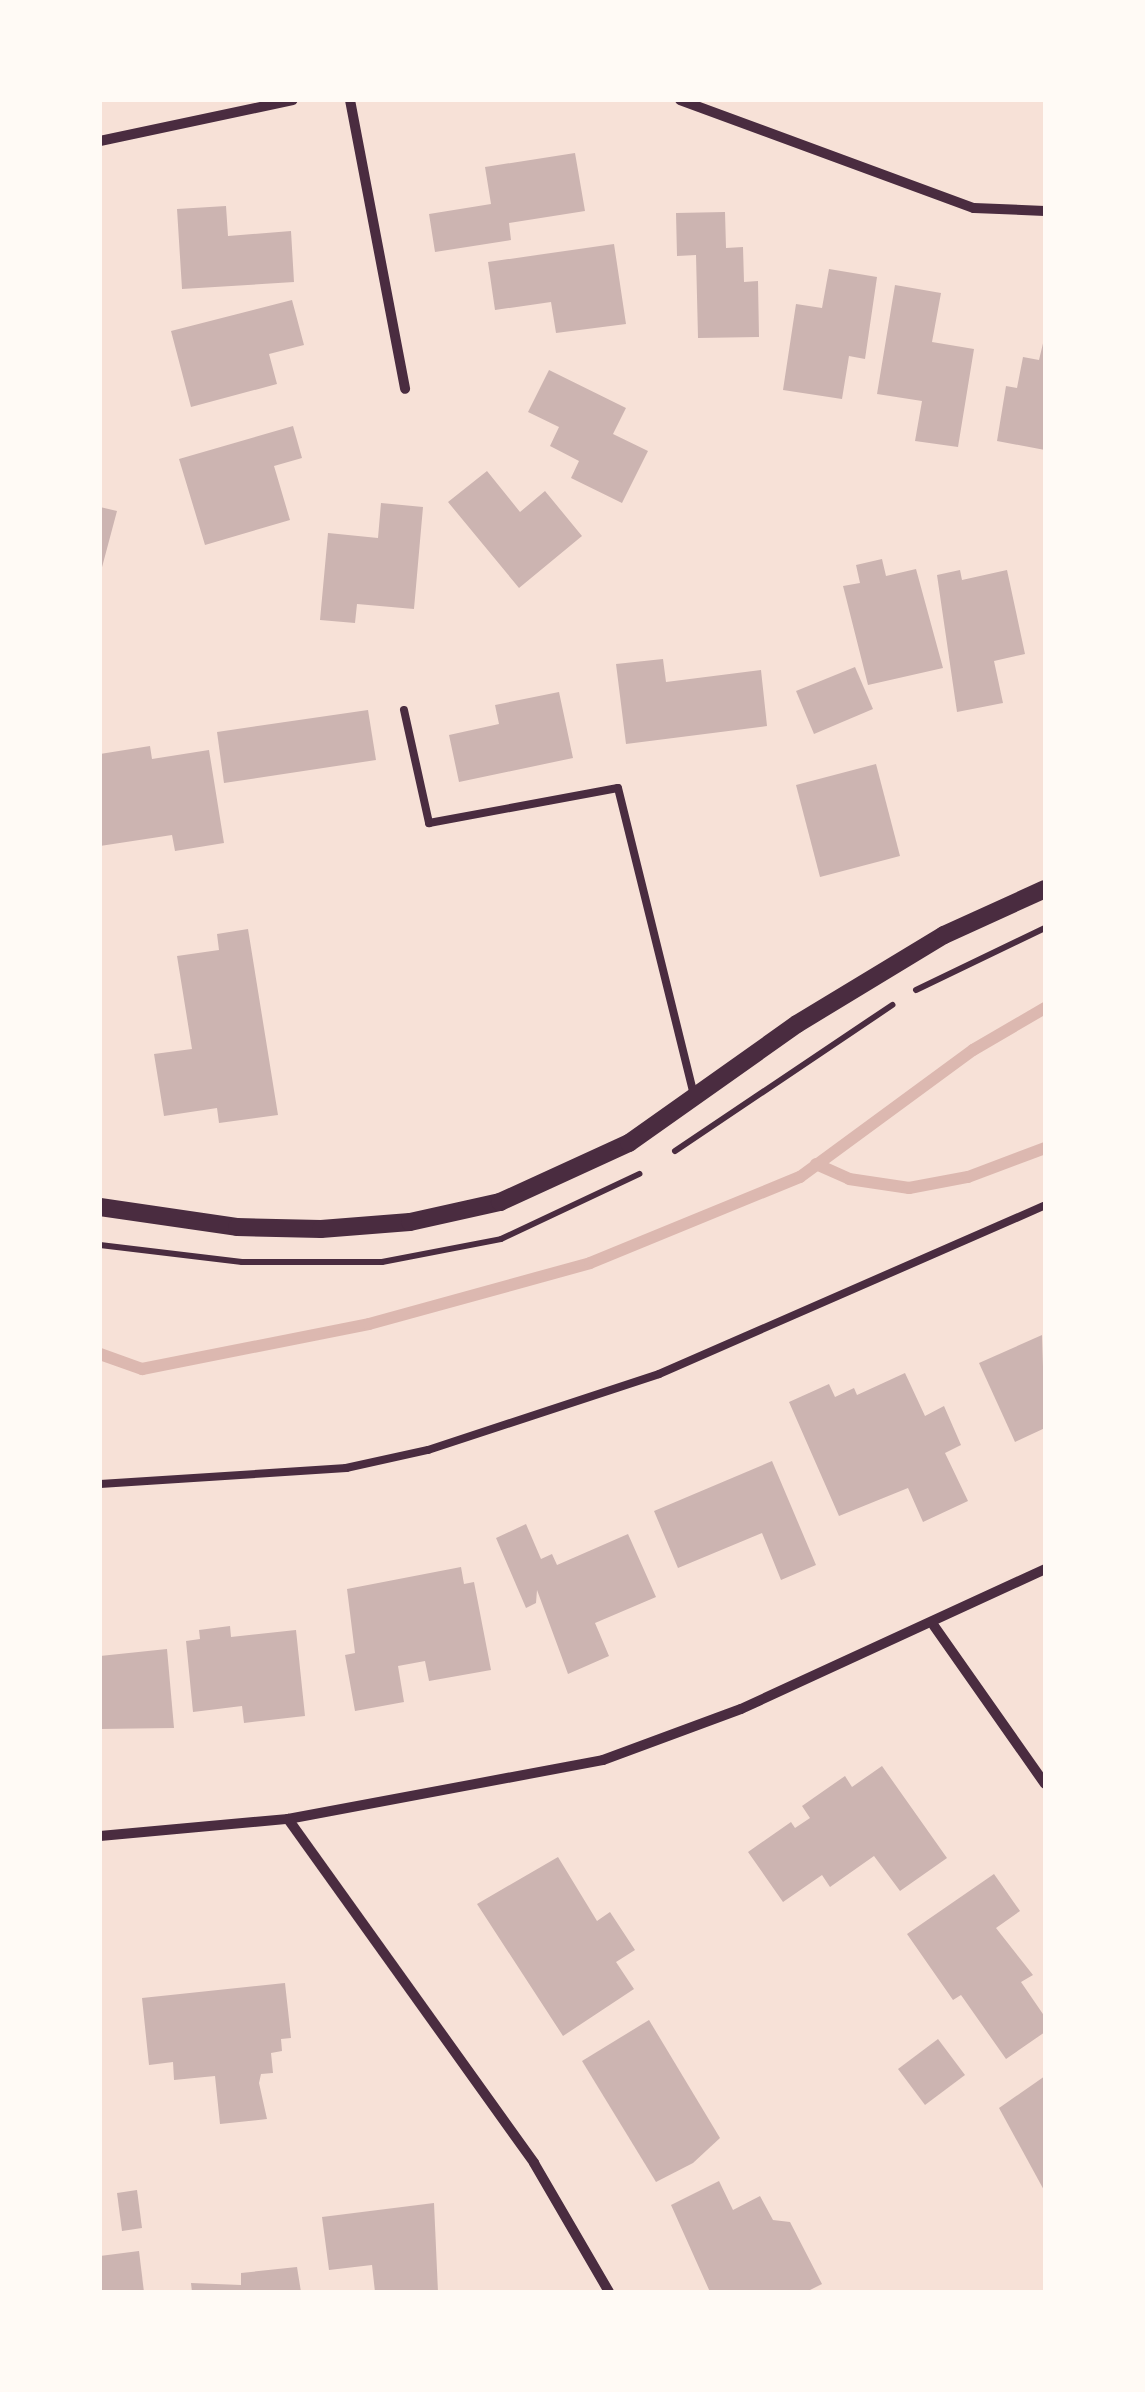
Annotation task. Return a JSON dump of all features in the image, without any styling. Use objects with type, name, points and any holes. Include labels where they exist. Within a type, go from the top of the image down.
[{"type":"street","points":[[100,141],[293,100]]},
{"type":"street","points":[[350,100],[405,389]]},
{"type":"street","points":[[680,100],[974,208],[1045,210]]},
{"type":"street","points":[[100,1207],[237,1228],[410,1222],[500,1202],[629,1143],[694,1096],[944,936],[1045,889]]},
{"type":"street","points":[[100,1836],[288,1819],[603,1760],[934,1626],[1045,1570]]},
{"type":"street","points":[[934,1626],[1045,1784]]},
{"type":"street","points":[[288,1819],[534,2163],[609,2292]]},
{"type":"lane","points":[[404,710],[429,823],[618,788],[694,1096]]},
{"type":"lane","points":[[100,1484],[346,1468],[428,1450],[658,1374],[1045,1204]]},
{"type":"path","points":[[697,1137],[908,994],[1045,928]]},
{"type":"path","points":[[100,1245],[115,1249]]},
{"type":"building","points":[[575,153],[585,211],[509,223],[511,240],[435,252],[429,214],[491,204],[485,167]]},
{"type":"building","points":[[226,206],[228,236],[291,231],[294,282],[182,289],[177,209]]},
{"type":"building","points":[[725,212],[726,248],[743,247],[744,282],[758,281],[759,337],[698,338],[696,255],[677,256],[676,213]]},
{"type":"building","points":[[614,244],[626,324],[556,333],[551,302],[495,310],[488,262]]},
{"type":"building","points":[[829,269],[877,277],[865,359],[849,356],[842,399],[783,390],[796,304],[822,308]]},
{"type":"building","points":[[895,285],[941,293],[932,342],[974,349],[958,447],[915,441],[922,401],[877,394]]},
{"type":"building","points":[[292,300],[304,345],[269,354],[277,384],[191,407],[171,331]]},
{"type":"building","points":[[1045,335],[1045,450],[997,441],[1006,386],[1017,388],[1023,357],[1039,360]]},
{"type":"building","points":[[549,370],[626,408],[613,434],[648,451],[622,503],[571,478],[579,461],[550,446],[559,427],[528,412]]},
{"type":"building","points":[[293,426],[302,458],[274,466],[290,520],[205,545],[179,459]]},
{"type":"building","points":[[487,471],[520,512],[545,491],[582,536],[519,588],[448,502]]},
{"type":"building","points":[[381,503],[423,507],[414,609],[357,604],[355,623],[320,620],[328,533],[378,538]]},
{"type":"building","points":[[100,507],[117,511],[101,571],[100,571]]},
{"type":"building","points":[[882,559],[886,576],[916,569],[943,668],[868,685],[843,586],[860,583],[856,565]]},
{"type":"building","points":[[960,570],[962,580],[1007,570],[1025,654],[994,661],[1003,703],[957,712],[937,575]]},
{"type":"building","points":[[663,659],[666,682],[761,670],[767,726],[626,744],[616,664]]},
{"type":"building","points":[[855,667],[873,709],[814,734],[796,691]]},
{"type":"building","points":[[559,692],[573,758],[459,782],[449,735],[499,724],[495,705]]},
{"type":"building","points":[[368,710],[376,760],[224,783],[217,732]]},
{"type":"building","points":[[150,746],[152,759],[209,750],[224,843],[175,851],[172,835],[100,846],[100,754]]},
{"type":"building","points":[[876,764],[900,856],[820,877],[796,785]]},
{"type":"building","points":[[248,929],[278,1115],[219,1123],[217,1108],[164,1116],[154,1054],[192,1049],[177,956],[219,950],[217,934]]},
{"type":"building","points":[[1042,1335],[1045,1428],[1015,1442],[979,1363]]},
{"type":"building","points":[[905,1373],[925,1416],[944,1406],[961,1445],[945,1453],[968,1501],[923,1522],[908,1488],[839,1516],[789,1402],[829,1384],[835,1397],[854,1388],[857,1395]]},
{"type":"building","points":[[772,1461],[816,1565],[781,1580],[762,1533],[678,1568],[654,1511]]},
{"type":"building","points":[[526,1524],[541,1559],[552,1554],[557,1565],[628,1534],[656,1597],[595,1623],[609,1656],[568,1674],[537,1590],[536,1603],[526,1608],[496,1538]]},
{"type":"building","points":[[461,1567],[464,1584],[474,1582],[491,1670],[429,1681],[425,1661],[398,1666],[404,1702],[355,1711],[345,1655],[355,1653],[347,1589]]},
{"type":"building","points":[[230,1626],[231,1637],[296,1630],[305,1716],[244,1723],[242,1706],[193,1712],[186,1641],[200,1639],[199,1630]]},
{"type":"building","points":[[167,1649],[174,1728],[100,1729],[100,1656]]},
{"type":"building","points":[[882,1766],[947,1858],[900,1891],[874,1856],[830,1887],[822,1875],[783,1902],[748,1852],[791,1822],[795,1828],[810,1818],[802,1806],[845,1776],[852,1787]]},
{"type":"building","points":[[558,1857],[597,1921],[610,1912],[635,1950],[616,1962],[634,1989],[563,2036],[477,1904]]},
{"type":"building","points":[[994,1874],[1020,1911],[996,1928],[1033,1975],[1021,1982],[1045,2017],[1045,2032],[1006,2059],[961,1995],[953,2000],[907,1934]]},
{"type":"building","points":[[285,1983],[291,2038],[281,2039],[282,2051],[271,2053],[273,2073],[261,2074],[259,2083],[267,2119],[220,2124],[215,2076],[174,2080],[173,2062],[149,2065],[142,1998]]},
{"type":"building","points":[[649,2020],[720,2138],[693,2163],[656,2182],[582,2061]]},
{"type":"building","points":[[938,2039],[965,2075],[925,2105],[898,2069]]},
{"type":"building","points":[[1045,2076],[1045,2192],[999,2108]]},
{"type":"building","points":[[719,2181],[733,2210],[760,2196],[773,2220],[790,2222],[822,2284],[806,2292],[710,2292],[671,2205]]},
{"type":"building","points":[[137,2190],[142,2228],[122,2231],[117,2193]]},
{"type":"building","points":[[434,2203],[438,2292],[375,2292],[372,2265],[329,2270],[322,2217]]},
{"type":"building","points":[[139,2251],[144,2292],[100,2292],[100,2256]]},
{"type":"building","points":[[297,2267],[301,2292],[192,2292],[191,2283],[241,2285],[241,2273]]},
{"type":"waterway","points":[[100,1354],[142,1369],[369,1324],[590,1263],[800,1177],[973,1050],[1045,1008]]},
{"type":"waterway","points":[[816,1164],[849,1179],[909,1188],[968,1177],[1045,1148]]}]
